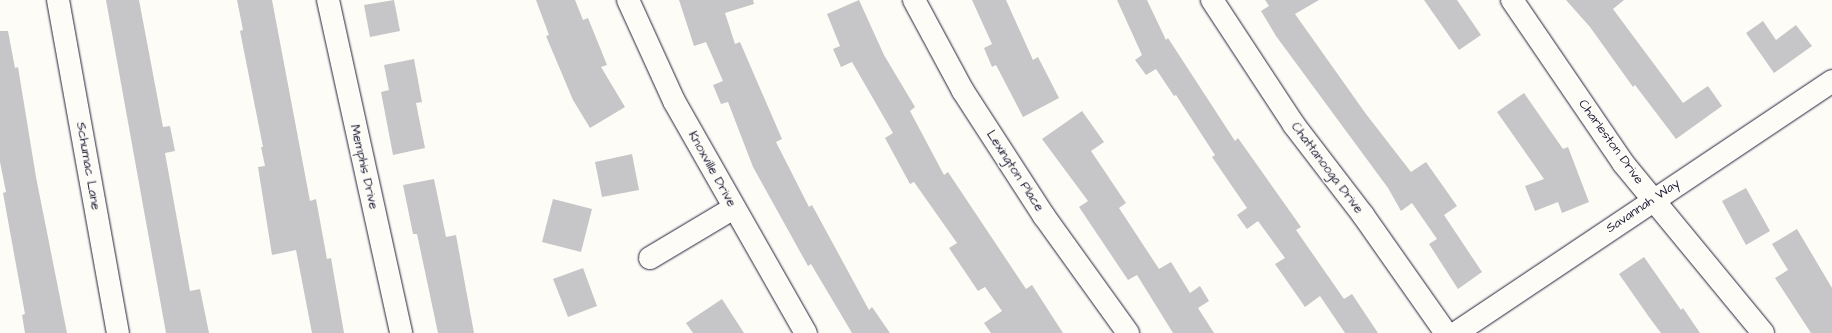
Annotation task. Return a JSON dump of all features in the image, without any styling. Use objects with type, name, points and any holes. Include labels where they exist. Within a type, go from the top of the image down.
[{"type":"street","name":"Schumac Lane","points":[[58,0],[118,333]]},
{"type":"street","name":"Memphis Drive","points":[[328,0],[401,333]]},
{"type":"street","name":"Knoxville Drive","points":[[628,0],[674,101],[806,333]]},
{"type":"street","name":"Lexington Place","points":[[914,0],[963,91],[1044,216],[1128,333]]},
{"type":"street","name":"Chattanooga Drive","points":[[1212,0],[1294,125],[1363,215],[1446,333]]},
{"type":"street","name":"Charleston Drive","points":[[1512,0],[1623,163],[1763,333]]},
{"type":"street","name":"Savannah Way","points":[[1456,333],[1832,81]]},
{"type":"street","points":[[650,258],[734,208]]},
{"type":"building","points":[[106,0],[139,0],[163,127],[170,126],[175,151],[165,153],[190,291],[200,289],[209,333],[166,333]]},
{"type":"building","points":[[237,0],[272,0],[310,201],[316,199],[327,259],[331,258],[344,333],[312,333],[296,250],[272,255],[258,167],[265,166],[261,147],[263,147],[240,31],[243,30]]},
{"type":"building","points":[[394,0],[400,31],[370,37],[364,5]]},
{"type":"building","points":[[536,0],[575,0],[583,20],[588,18],[607,65],[601,67],[625,107],[590,128],[573,100],[546,36],[549,35]]},
{"type":"building","points":[[679,0],[753,0],[754,4],[725,13],[735,44],[740,42],[782,139],[776,142],[809,207],[812,205],[869,310],[872,307],[890,333],[852,333],[811,264],[808,266],[753,167],[728,102],[721,104],[713,85],[723,81],[706,42],[694,46]]},
{"type":"building","points":[[859,0],[884,55],[915,107],[910,111],[944,175],[948,172],[1026,289],[1032,285],[1063,333],[991,333],[984,323],[1002,311],[985,287],[978,291],[949,248],[957,243],[914,182],[910,184],[885,138],[893,133],[852,62],[841,67],[833,49],[840,46],[827,14]]},
{"type":"building","points":[[972,0],[1006,0],[1033,60],[1038,57],[1059,98],[1023,117],[996,65],[992,67],[984,48],[992,44]]},
{"type":"building","points":[[1117,0],[1147,0],[1166,40],[1168,38],[1235,141],[1238,138],[1301,227],[1296,230],[1344,299],[1352,294],[1378,333],[1345,333],[1320,296],[1305,307],[1275,264],[1285,258],[1258,221],[1247,229],[1237,215],[1247,208],[1212,157],[1215,155],[1176,95],[1174,96],[1156,69],[1146,75],[1135,60],[1142,55]]},
{"type":"building","points":[[1265,0],[1319,0],[1295,14],[1366,114],[1411,172],[1426,162],[1457,206],[1444,215],[1482,272],[1458,289],[1429,244],[1437,239],[1412,203],[1401,211],[1388,188],[1276,36],[1261,11],[1269,6]]},
{"type":"building","points":[[1424,0],[1457,0],[1481,35],[1459,50]]},
{"type":"building","points":[[1566,0],[1624,0],[1613,9],[1683,103],[1708,86],[1722,106],[1676,139],[1635,85],[1633,87],[1590,27]]},
{"type":"building","points":[[1763,21],[1776,40],[1796,25],[1812,46],[1774,73],[1746,33]]},
{"type":"building","points":[[0,31],[8,31],[15,68],[18,67],[36,177],[67,333],[25,333],[22,315],[25,314],[3,193],[6,192],[0,162]]},
{"type":"building","points":[[414,59],[422,102],[416,103],[425,148],[393,155],[381,92],[389,90],[384,65]]},
{"type":"building","points":[[1524,93],[1563,149],[1568,147],[1589,202],[1562,213],[1558,202],[1535,211],[1525,186],[1544,179],[1497,112]]},
{"type":"building","points":[[1082,111],[1104,142],[1091,151],[1126,203],[1119,208],[1159,269],[1171,262],[1190,293],[1200,286],[1209,301],[1198,308],[1214,333],[1173,333],[1137,275],[1128,280],[1079,207],[1088,201],[1042,139]]},
{"type":"building","points":[[632,154],[639,190],[602,197],[595,162]]},
{"type":"building","points":[[434,179],[446,237],[456,235],[474,333],[438,333],[417,234],[413,234],[403,185]]},
{"type":"building","points":[[1746,188],[1770,231],[1746,245],[1722,201]]},
{"type":"building","points":[[553,199],[592,209],[581,252],[542,242]]},
{"type":"building","points":[[1797,229],[1832,288],[1832,333],[1811,333],[1775,278],[1788,270],[1772,244]]},
{"type":"building","points":[[1644,257],[1681,310],[1683,308],[1700,333],[1661,333],[1649,317],[1619,274]]},
{"type":"building","points":[[583,268],[597,306],[568,317],[553,279]]},
{"type":"building","points":[[722,299],[744,333],[693,333],[686,323]]}]
